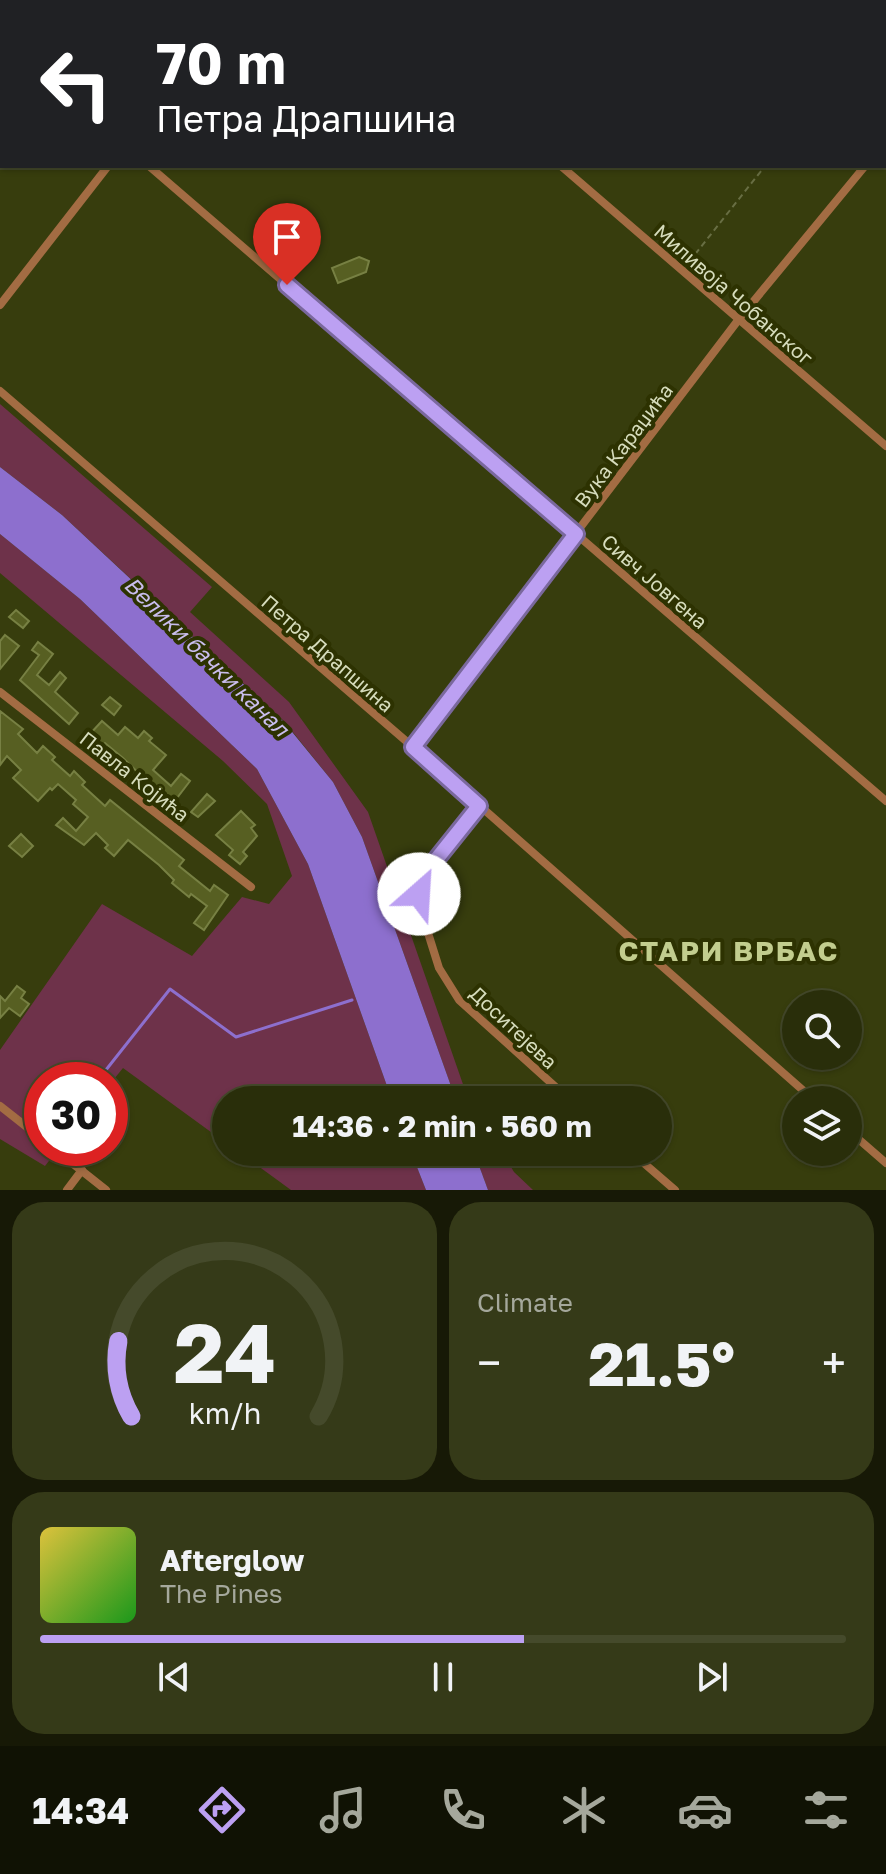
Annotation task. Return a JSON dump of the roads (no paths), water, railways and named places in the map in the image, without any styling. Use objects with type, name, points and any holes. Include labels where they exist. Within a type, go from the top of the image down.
[{"type":"street","points":[[0,305],[106,168]]},
{"type":"street","name":"Сивч Јовгена","points":[[151,168],[886,801]]},
{"type":"street","name":"Миливоја Чобанског","points":[[563,168],[886,446]]},
{"type":"street","name":"Вука Караџића","points":[[413,747],[739,319],[863,168]]},
{"type":"street","name":"Петра Драпшина","points":[[0,391],[413,747],[798,1086]]},
{"type":"street","name":"Павла Којића","points":[[0,692],[251,887]]},
{"type":"street","name":"Доситејева","points":[[479,806],[423,876],[419,894],[423,917],[439,968],[459,1000],[554,1086]]},
{"type":"street","points":[[0,1106],[24,1125]]},
{"type":"street","points":[[862,1142],[886,1163]]},
{"type":"street","points":[[77,1166],[106,1190]]},
{"type":"street","points":[[647,1166],[675,1190]]},
{"type":"street","points":[[67,1190],[82,1170]]},
{"type":"water","name":"Велики бачки канал","points":[[0,467],[62,515],[284,722],[333,782],[362,837],[451,1086],[387,1086],[308,864],[257,769],[80,599],[0,534]]},
{"type":"water","points":[[417,1166],[479,1166],[488,1190],[426,1190]]},
{"type":"waterway","points":[[112,1062],[170,989],[236,1037],[352,1000]]},
{"type":"district","name":"СТАРИ ВРБАС","points":[[729,950]]}]
